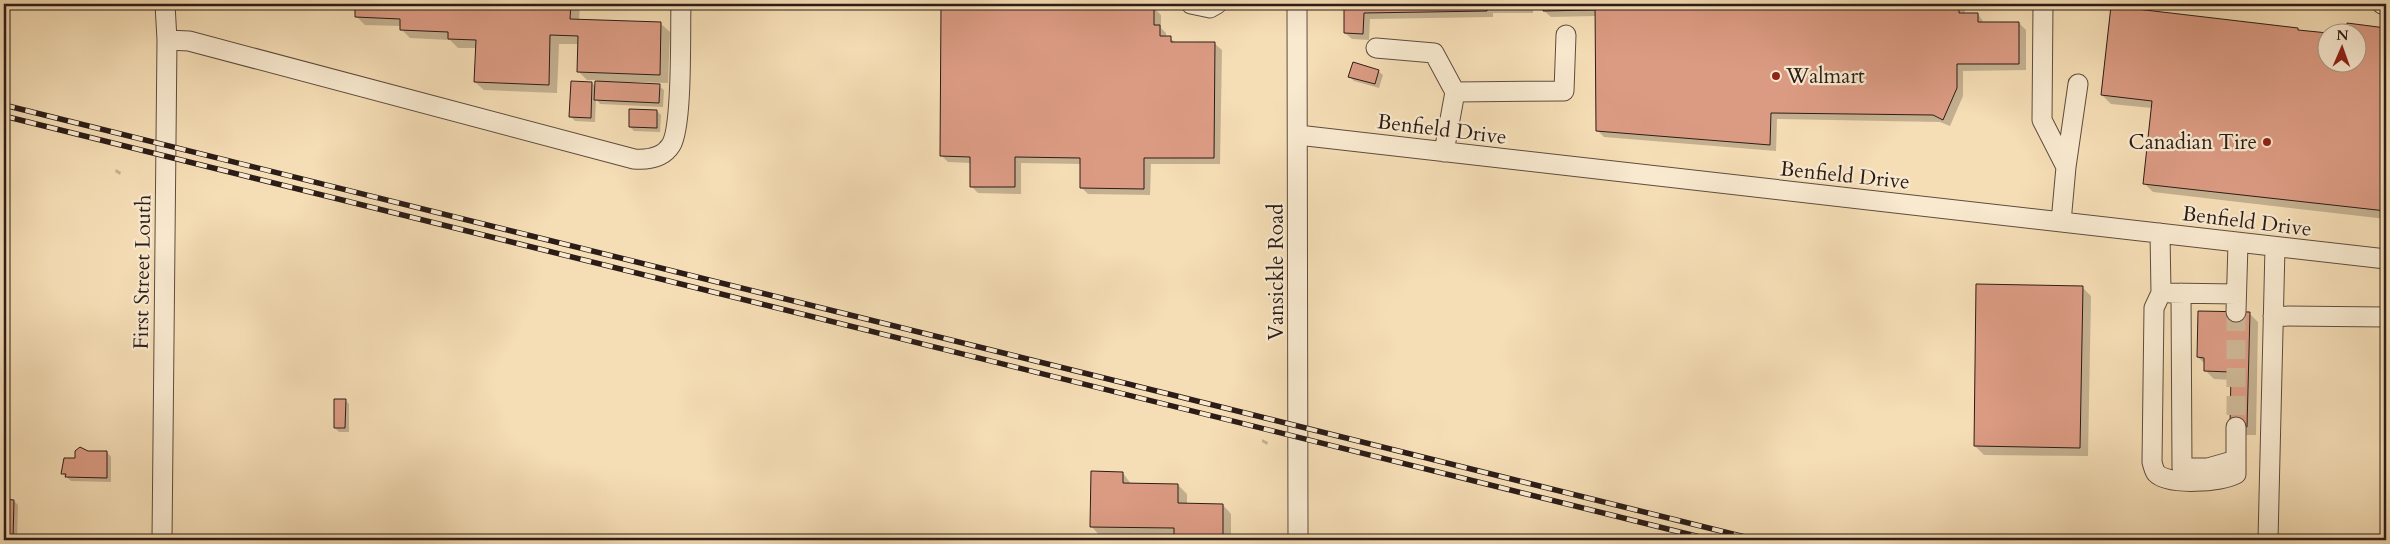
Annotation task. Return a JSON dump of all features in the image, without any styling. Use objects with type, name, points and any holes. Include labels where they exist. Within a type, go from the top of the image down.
[{"type":"street","name":"First Street Louth","points":[[162,540],[167,40],[165,4]]},
{"type":"street","points":[[167,40],[188,41],[634,159],[645,160],[667,150],[675,136],[678,111],[681,4]]},
{"type":"street","points":[[1191,4],[1210,8],[1217,4]]},
{"type":"street","name":"Vansickle Road","points":[[1297,4],[1298,540]]},
{"type":"street","points":[[2043,4],[2042,120],[2066,166]]},
{"type":"street","points":[[1455,92],[1564,91],[1566,35]]},
{"type":"street","points":[[1376,48],[1434,53],[1455,92],[1444,152]]},
{"type":"street","points":[[2060,222],[2078,84]]},
{"type":"street","name":"Benfield Drive","points":[[1298,135],[2386,259]]},
{"type":"street","points":[[2160,234],[2161,293],[2154,308],[2152,462],[2155,472],[2162,477],[2179,480],[2214,480],[2228,478],[2236,474],[2236,427]]},
{"type":"street","points":[[2161,293],[2181,293],[2236,303],[2238,243]]},
{"type":"street","points":[[2268,540],[2275,247]]},
{"type":"street","points":[[2181,293],[2182,468],[2208,468],[2236,460]]},
{"type":"street","points":[[2273,316],[2386,316]]},
{"type":"building","points":[[355,4],[571,4],[570,19],[661,22],[660,75],[577,72],[578,36],[550,35],[549,85],[474,82],[476,40],[448,39],[448,32],[400,30],[400,19],[355,17]]},
{"type":"building","points":[[1344,4],[1527,4],[1527,7],[1487,7],[1487,11],[1364,13],[1363,34],[1344,33]]},
{"type":"building","points":[[1543,4],[1595,4],[1595,10],[1543,11]]},
{"type":"building","name":"Walmart","points":[[1595,4],[1959,4],[1959,13],[1978,13],[1978,22],[2019,22],[2019,64],[1957,64],[1957,88],[1943,120],[1933,115],[1771,113],[1770,145],[1596,131]]},
{"type":"building","points":[[941,5],[1154,7],[1154,25],[1160,25],[1160,36],[1171,36],[1171,42],[1215,42],[1214,158],[1144,158],[1144,189],[1080,188],[1080,158],[1015,157],[1015,187],[970,187],[970,157],[940,156]]},
{"type":"building","name":"Canadian Tire","points":[[2111,6],[2318,32],[2318,72],[2368,72],[2368,26],[2386,28],[2386,211],[2143,184],[2152,101],[2101,95]]},
{"type":"building","points":[[1353,62],[1379,70],[1375,84],[1348,77]]},
{"type":"building","points":[[571,81],[592,82],[591,118],[569,117]]},
{"type":"building","points":[[595,81],[660,84],[659,103],[594,100]]},
{"type":"building","points":[[629,109],[657,110],[657,128],[629,127]]},
{"type":"building","points":[[1976,284],[2083,286],[2080,448],[1974,446]]},
{"type":"building","points":[[2198,311],[2250,312],[2247,427],[2230,427],[2231,372],[2204,371],[2204,358],[2197,357]]},
{"type":"building","points":[[334,399],[346,399],[345,428],[334,428]]},
{"type":"building","points":[[80,447],[88,451],[107,451],[107,478],[65,477],[66,474],[61,474],[64,458],[75,458],[75,451]]},
{"type":"building","points":[[1091,471],[1123,472],[1123,483],[1178,484],[1178,503],[1223,504],[1223,540],[1174,540],[1174,528],[1090,527]]},
{"type":"building","points":[[4,499],[14,500],[13,540],[4,540]]},
{"type":"tunnel","points":[[2236,312],[2236,427]]},
{"type":"railway","points":[[4,105],[1757,540]]},
{"type":"railway","points":[[4,116],[1712,540]]},
{"type":"place","name":"Walmart","points":[[1776,76]]},
{"type":"place","name":"Canadian Tire","points":[[2267,142]]}]
